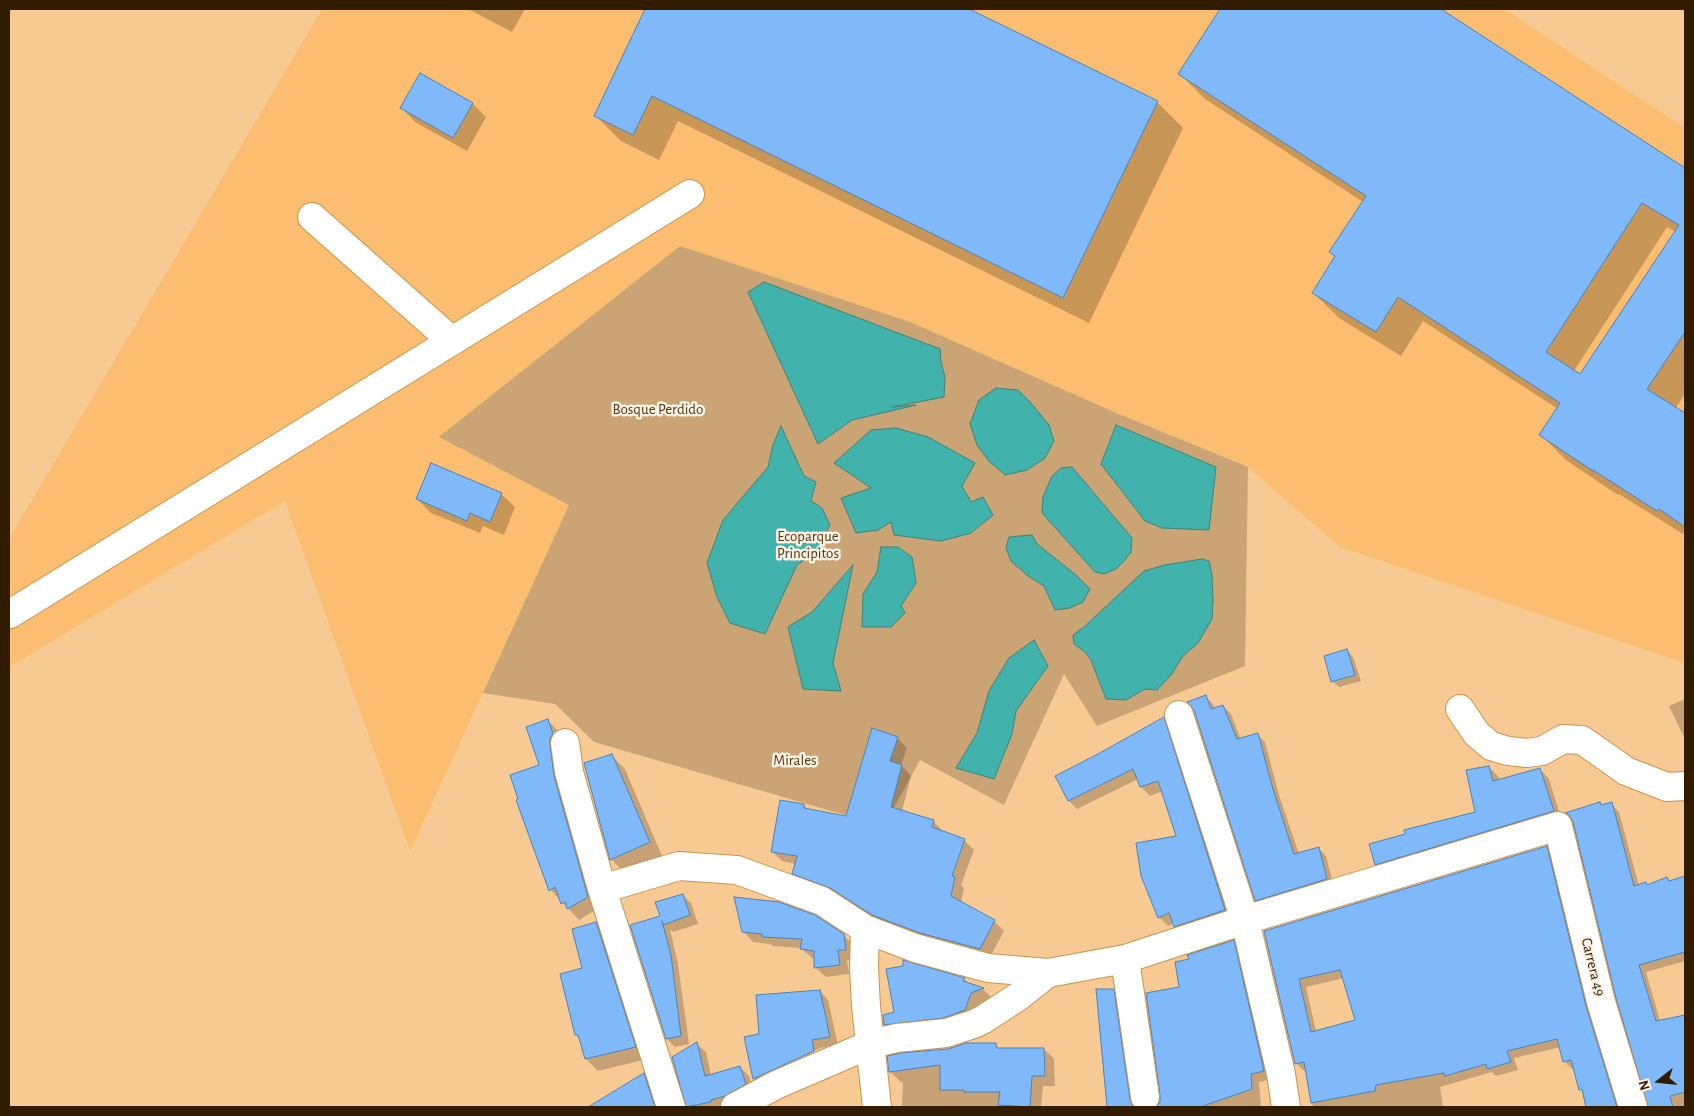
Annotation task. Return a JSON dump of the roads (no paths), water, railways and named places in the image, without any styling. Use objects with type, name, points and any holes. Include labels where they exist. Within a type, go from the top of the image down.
[{"type":"street","points":[[10,614],[690,194]]},
{"type":"street","points":[[312,217],[452,341]]},
{"type":"street","points":[[1460,709],[1476,733],[1491,746],[1508,751],[1527,753],[1542,751],[1563,739],[1582,740],[1626,771],[1667,787],[1685,786]]},
{"type":"street","points":[[1179,715],[1245,920],[1281,1074],[1286,1107]]},
{"type":"street","points":[[565,743],[569,772],[602,889],[671,1107]]},
{"type":"street","name":"Carrera 49","points":[[1245,920],[1558,826],[1601,1002],[1633,1107]]},
{"type":"street","points":[[602,889],[679,866],[737,870],[822,901],[865,929],[914,948],[988,968],[1048,974],[1125,959],[1245,920]]},
{"type":"street","points":[[865,929],[864,968],[866,1006],[877,1107]]},
{"type":"street","points":[[1125,959],[1145,1097]]},
{"type":"street","points":[[735,1107],[776,1085],[871,1044],[897,1038],[932,1035],[962,1029],[984,1019],[1048,974]]},
{"type":"water","points":[[764,282],[940,349],[945,377],[944,397],[892,407],[916,405],[852,420],[818,444],[748,292]]},
{"type":"water","points":[[996,388],[1018,390],[1049,425],[1054,441],[1045,458],[1027,470],[1005,475],[989,461],[977,445],[970,424],[979,400]]},
{"type":"water","points":[[1116,425],[1216,467],[1209,530],[1162,528],[1145,521],[1101,464]]},
{"type":"water","points":[[781,426],[804,476],[816,482],[811,501],[822,508],[830,525],[817,551],[797,565],[765,634],[730,623],[717,597],[707,563],[723,520],[768,467],[773,445]]},
{"type":"water","points":[[896,428],[928,437],[975,463],[962,486],[971,502],[983,497],[993,515],[971,533],[941,541],[894,535],[891,522],[878,530],[856,533],[841,498],[871,488],[834,463],[871,430]]},
{"type":"water","points":[[1072,467],[1132,538],[1131,552],[1125,560],[1116,569],[1104,574],[1095,572],[1042,513],[1043,497],[1052,476],[1061,468]]},
{"type":"water","points":[[1032,535],[1037,544],[1076,575],[1090,589],[1083,602],[1070,608],[1055,610],[1044,586],[1028,576],[1011,561],[1006,548],[1009,537]]},
{"type":"water","points":[[881,547],[898,547],[912,557],[916,583],[901,606],[905,613],[891,627],[862,627],[863,594],[877,572]]},
{"type":"water","points":[[1202,559],[1209,561],[1212,575],[1213,601],[1212,619],[1198,643],[1183,656],[1171,675],[1157,690],[1145,689],[1126,700],[1106,699],[1091,660],[1085,652],[1074,644],[1073,635],[1144,571],[1165,565]]},
{"type":"water","points":[[853,565],[833,663],[841,691],[803,689],[788,627],[812,612]]},
{"type":"water","points":[[1034,640],[1048,666],[1016,711],[1012,734],[994,779],[956,768],[977,733],[989,691],[1009,658]]},
{"type":"park label","name":"Bosque Perdido","points":[[658,409]]},
{"type":"park label","name":"Ecoparque Principitos","points":[[808,544]]},
{"type":"park label","name":"Mirales","points":[[795,760]]}]
